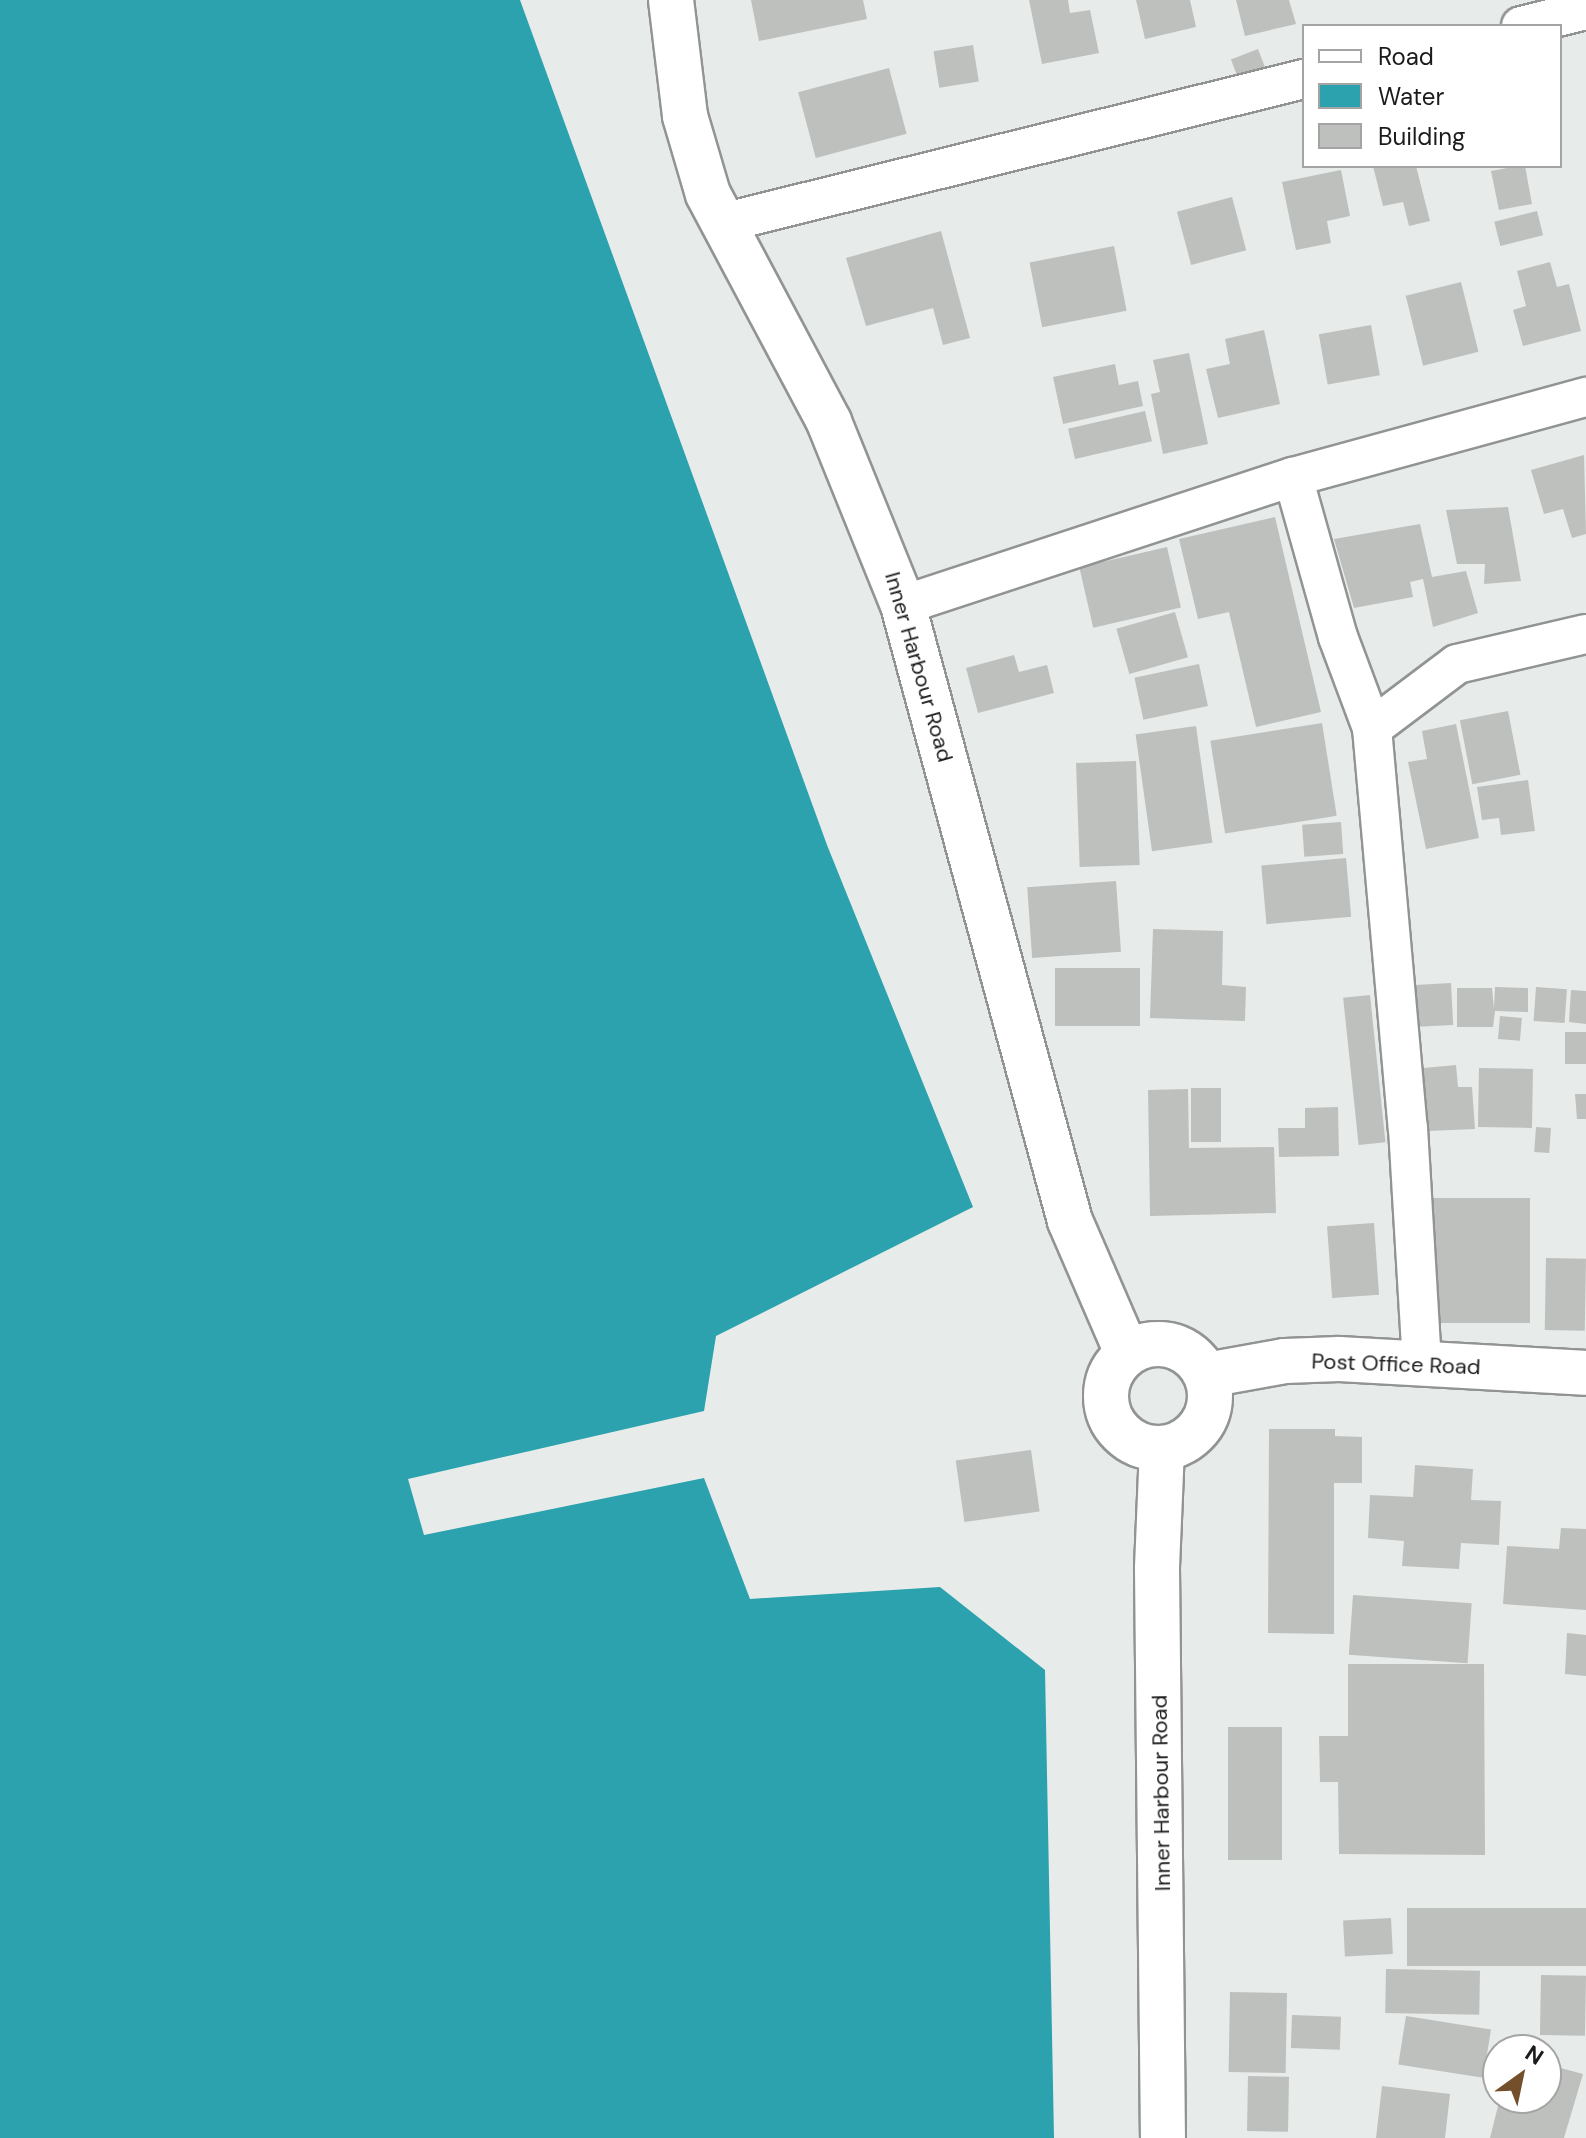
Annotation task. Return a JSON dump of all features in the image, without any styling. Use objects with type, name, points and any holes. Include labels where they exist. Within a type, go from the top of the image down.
[{"type":"main road","name":"Inner Harbour Road","points":[[671,0],[685,116],[722,223],[829,422],[903,605],[1070,1221],[1127,1353]]},
{"type":"main road","points":[[1172,1345],[1187,1351],[1207,1375],[1210,1399],[1204,1423],[1178,1444],[1162,1448],[1124,1436],[1109,1413],[1107,1387],[1127,1353],[1141,1346],[1172,1345]]},
{"type":"main road","name":"Post Office Road","points":[[1207,1375],[1285,1361],[1422,1363],[1586,1373]]},
{"type":"main road","name":"Inner Harbour Road","points":[[1162,1448],[1157,1569],[1163,2138]]},
{"type":"street","points":[[1534,24],[1585,16]]},
{"type":"street","points":[[722,223],[1302,79]]},
{"type":"street","points":[[903,605],[1293,477],[1586,397]]},
{"type":"street","points":[[1293,477],[1338,637],[1372,728],[1408,1128],[1422,1363]]},
{"type":"street","points":[[1372,728],[1457,664],[1586,634]]},
{"type":"water","points":[[0,0],[520,0],[827,845],[973,1207],[716,1336],[704,1411],[408,1479],[424,1535],[704,1478],[750,1599],[940,1587],[1045,1670],[1054,2138],[0,2138]]},
{"type":"building","points":[[751,0],[863,0],[867,19],[759,41]]},
{"type":"building","points":[[1029,0],[1068,0],[1070,13],[1090,10],[1099,53],[1042,64]]},
{"type":"building","points":[[1136,0],[1190,0],[1196,27],[1145,39]]},
{"type":"building","points":[[1236,0],[1289,0],[1296,24],[1245,36]]},
{"type":"building","points":[[973,45],[979,82],[939,88],[933,51]]},
{"type":"building","points":[[1258,49],[1267,73],[1240,84],[1231,59]]},
{"type":"building","points":[[889,68],[907,134],[816,158],[798,92]]},
{"type":"building","points":[[1374,168],[1417,168],[1430,221],[1409,226],[1403,202],[1383,206]]},
{"type":"building","points":[[1525,168],[1532,204],[1499,210],[1491,171]]},
{"type":"building","points":[[1341,170],[1350,216],[1327,221],[1331,243],[1296,250],[1282,182]]},
{"type":"building","points":[[1232,197],[1246,250],[1191,265],[1177,212]]},
{"type":"building","points":[[1537,211],[1543,235],[1500,246],[1494,222]]},
{"type":"building","points":[[941,231],[970,338],[943,345],[933,308],[866,326],[846,258]]},
{"type":"building","points":[[1114,246],[1127,311],[1042,327],[1030,262]]},
{"type":"building","points":[[1550,262],[1557,287],[1569,284],[1581,331],[1523,346],[1513,310],[1526,306],[1517,271]]},
{"type":"building","points":[[1461,282],[1478,352],[1423,366],[1406,296]]},
{"type":"building","points":[[1371,325],[1380,375],[1328,384],[1319,334]]},
{"type":"building","points":[[1264,330],[1280,404],[1218,418],[1206,369],[1230,364],[1225,339]]},
{"type":"building","points":[[1189,353],[1208,444],[1163,454],[1151,394],[1160,392],[1153,360]]},
{"type":"building","points":[[1115,364],[1119,385],[1138,381],[1143,406],[1063,424],[1053,377]]},
{"type":"building","points":[[1145,411],[1152,441],[1075,459],[1068,429]]},
{"type":"building","points":[[1584,455],[1586,534],[1572,538],[1563,509],[1544,514],[1531,470]]},
{"type":"building","points":[[1508,507],[1521,581],[1484,584],[1485,564],[1457,564],[1446,510]]},
{"type":"building","points":[[1275,517],[1321,712],[1256,727],[1229,612],[1198,619],[1179,539]]},
{"type":"building","points":[[1420,524],[1432,577],[1466,571],[1478,613],[1433,627],[1423,579],[1410,582],[1413,597],[1354,608],[1334,539]]},
{"type":"building","points":[[1167,547],[1181,607],[1093,628],[1079,567]]},
{"type":"building","points":[[1175,612],[1188,657],[1129,674],[1116,629]]},
{"type":"building","points":[[1014,655],[1019,672],[1047,665],[1054,693],[978,713],[966,668]]},
{"type":"building","points":[[1199,664],[1208,706],[1143,720],[1134,678]]},
{"type":"building","points":[[1508,711],[1520,775],[1472,784],[1460,720]]},
{"type":"building","points":[[1322,723],[1337,816],[1225,834],[1210,741]]},
{"type":"building","points":[[1456,724],[1479,838],[1426,849],[1408,762],[1427,759],[1422,731]]},
{"type":"building","points":[[1196,726],[1212,843],[1152,851],[1136,734]]},
{"type":"building","points":[[1136,761],[1140,865],[1080,867],[1076,763]]},
{"type":"building","points":[[1528,780],[1535,831],[1501,835],[1499,818],[1482,820],[1477,787]]},
{"type":"building","points":[[1341,822],[1343,854],[1304,857],[1302,825]]},
{"type":"building","points":[[1346,858],[1351,917],[1266,924],[1261,865]]},
{"type":"building","points":[[1116,881],[1121,952],[1032,958],[1027,887]]},
{"type":"building","points":[[1153,929],[1223,931],[1222,985],[1246,987],[1245,1021],[1150,1018]]},
{"type":"building","points":[[1055,968],[1140,968],[1140,1026],[1055,1026]]},
{"type":"building","points":[[1451,983],[1453,1025],[1417,1027],[1415,985]]},
{"type":"building","points":[[1495,987],[1528,988],[1528,1012],[1495,1011],[1493,1027],[1457,1027],[1457,988],[1492,988],[1494,1009]]},
{"type":"building","points":[[1536,987],[1567,989],[1565,1023],[1534,1021]]},
{"type":"building","points":[[1571,990],[1586,991],[1586,1024],[1569,1022]]},
{"type":"building","points":[[1370,995],[1385,1142],[1359,1145],[1343,998]]},
{"type":"building","points":[[1500,1016],[1522,1018],[1520,1041],[1498,1039]]},
{"type":"building","points":[[1565,1032],[1586,1032],[1586,1064],[1565,1064]]},
{"type":"building","points":[[1456,1065],[1458,1087],[1472,1087],[1475,1129],[1428,1131],[1423,1068]]},
{"type":"building","points":[[1479,1068],[1533,1069],[1532,1128],[1478,1127]]},
{"type":"building","points":[[1191,1088],[1221,1088],[1221,1142],[1191,1142]]},
{"type":"building","points":[[1188,1089],[1189,1148],[1274,1147],[1276,1213],[1150,1216],[1148,1090]]},
{"type":"building","points":[[1575,1094],[1586,1094],[1586,1119],[1577,1119]]},
{"type":"building","points":[[1338,1107],[1339,1156],[1279,1157],[1278,1128],[1305,1128],[1305,1108]]},
{"type":"building","points":[[1536,1127],[1551,1128],[1549,1153],[1534,1152]]},
{"type":"building","points":[[1432,1198],[1530,1198],[1530,1323],[1432,1323]]},
{"type":"building","points":[[1374,1223],[1379,1295],[1332,1298],[1327,1226]]},
{"type":"building","points":[[1546,1258],[1586,1259],[1585,1331],[1545,1330]]},
{"type":"building","points":[[1269,1429],[1335,1429],[1335,1436],[1362,1437],[1362,1483],[1334,1483],[1334,1634],[1268,1633]]},
{"type":"building","points":[[1031,1450],[1040,1511],[964,1522],[956,1461]]},
{"type":"building","points":[[1415,1465],[1473,1469],[1471,1500],[1501,1501],[1499,1545],[1461,1543],[1459,1569],[1402,1566],[1404,1541],[1368,1538],[1370,1495],[1413,1497]]},
{"type":"building","points":[[1561,1528],[1586,1529],[1586,1610],[1503,1604],[1507,1546],[1559,1549]]},
{"type":"building","points":[[1353,1595],[1472,1603],[1468,1663],[1349,1655]]},
{"type":"building","points":[[1567,1633],[1586,1635],[1586,1676],[1565,1674]]},
{"type":"building","points":[[1348,1664],[1484,1664],[1485,1855],[1339,1854],[1338,1782],[1320,1782],[1319,1736],[1348,1736]]},
{"type":"building","points":[[1228,1727],[1282,1727],[1282,1860],[1228,1860]]},
{"type":"building","points":[[1407,1908],[1586,1908],[1586,1966],[1407,1966]]},
{"type":"building","points":[[1391,1918],[1393,1954],[1345,1956],[1343,1921]]},
{"type":"building","points":[[1386,1969],[1480,1971],[1479,2015],[1385,2013]]},
{"type":"building","points":[[1541,1975],[1586,1976],[1585,2036],[1540,2034]]},
{"type":"building","points":[[1230,1992],[1287,1993],[1286,2073],[1229,2072]]},
{"type":"building","points":[[1292,2015],[1341,2017],[1340,2050],[1291,2048]]},
{"type":"building","points":[[1406,2016],[1491,2029],[1490,2034],[1482,2034],[1482,2078],[1398,2064]]},
{"type":"building","points":[[1562,2068],[1583,2074],[1564,2138],[1490,2138],[1496,2114],[1562,2114]]},
{"type":"building","points":[[1248,2076],[1289,2077],[1288,2132],[1247,2131]]},
{"type":"building","points":[[1382,2086],[1450,2094],[1445,2138],[1376,2138]]}]
